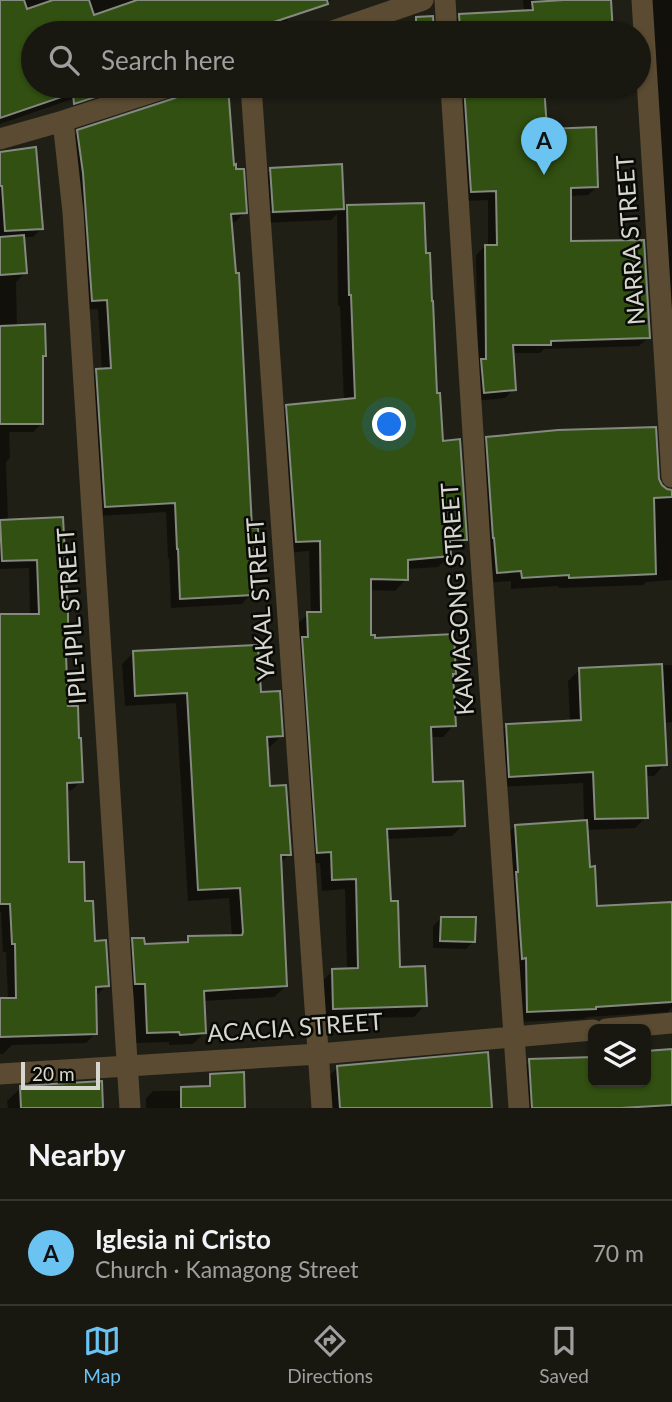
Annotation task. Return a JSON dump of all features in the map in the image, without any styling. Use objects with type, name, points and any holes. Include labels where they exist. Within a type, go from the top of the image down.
[{"type":"street","points":[[362,21],[423,0]]},
{"type":"street","points":[[445,0],[446,21]]},
{"type":"street","name":"NARRA STREET","points":[[642,0],[643,21]]},
{"type":"street","points":[[0,139],[134,98]]},
{"type":"street","name":"YAKAL STREET","points":[[252,98],[323,1108]]},
{"type":"street","name":"KAMAGONG STREET","points":[[451,98],[519,1108]]},
{"type":"street","name":"NARRA STREET","points":[[648,98],[672,477]]},
{"type":"street","name":"IPIL-IPIL STREET","points":[[63,121],[73,212],[130,1108]]},
{"type":"street","points":[[651,1025],[672,1023]]},
{"type":"street","name":"ACACIA STREET","points":[[0,1073],[319,1054],[588,1030]]},
{"type":"building","points":[[0,0],[24,0],[27,9],[53,0],[89,0],[94,15],[137,0],[327,0],[328,4],[277,21],[21,21],[21,98],[58,98],[0,118]]},
{"type":"building","points":[[611,0],[612,21],[459,21],[459,14],[533,10],[532,2]]},
{"type":"building","points":[[433,16],[433,21],[416,21],[416,17]]},
{"type":"building","points":[[73,98],[92,98],[74,104]]},
{"type":"building","points":[[175,98],[229,98],[234,165],[236,164],[236,169],[244,169],[247,213],[231,214],[236,273],[239,273],[252,528],[258,528],[258,550],[251,550],[253,595],[180,599],[175,503],[105,507],[96,369],[111,368],[107,300],[92,301],[83,173],[77,130]]},
{"type":"building","points":[[465,98],[545,98],[547,129],[596,127],[598,187],[571,188],[571,241],[644,240],[650,338],[513,345],[516,390],[484,393],[481,359],[486,359],[485,245],[497,245],[496,191],[471,192]]},
{"type":"building","points":[[36,147],[43,229],[5,231],[0,186],[0,152]]},
{"type":"building","points":[[342,164],[344,209],[273,212],[270,168]]},
{"type":"building","points":[[424,203],[426,253],[430,253],[437,393],[440,393],[443,441],[460,439],[467,540],[450,540],[451,556],[408,560],[408,580],[371,579],[371,635],[375,635],[375,638],[454,634],[456,726],[431,727],[433,782],[463,781],[465,826],[387,829],[391,901],[398,901],[400,967],[425,966],[427,1006],[333,1009],[332,969],[358,968],[356,879],[332,880],[331,852],[317,853],[302,637],[308,637],[307,612],[321,612],[320,541],[296,542],[286,405],[355,398],[347,205]]},
{"type":"building","points":[[24,235],[27,273],[0,275],[0,237]]},
{"type":"building","points":[[45,324],[43,424],[0,424],[0,326]]},
{"type":"building","points":[[656,427],[659,479],[662,485],[672,490],[672,497],[654,498],[656,574],[522,578],[521,571],[497,573],[486,437],[558,430]]},
{"type":"building","points":[[63,517],[68,612],[68,706],[78,706],[83,782],[67,783],[69,862],[84,862],[85,901],[93,901],[95,941],[106,940],[109,986],[96,987],[97,1034],[0,1037],[0,998],[16,998],[15,944],[12,944],[10,904],[0,904],[0,614],[39,614],[37,560],[2,561],[0,520]]},
{"type":"building","points":[[258,645],[261,692],[280,691],[283,736],[267,737],[270,786],[286,785],[291,855],[281,855],[287,986],[204,991],[206,1033],[147,1033],[145,984],[135,984],[132,938],[144,938],[145,944],[188,942],[188,936],[242,935],[243,932],[240,888],[198,890],[187,693],[135,696],[133,651]]},
{"type":"building","points":[[662,664],[667,765],[646,766],[648,818],[595,819],[593,772],[509,777],[506,724],[581,720],[579,668]]},
{"type":"building","points":[[587,820],[590,867],[595,866],[597,906],[672,902],[672,1002],[527,1012],[526,958],[522,959],[515,825]]},
{"type":"building","points":[[441,917],[476,917],[475,942],[440,941]]},
{"type":"building","points":[[672,1049],[672,1105],[532,1108],[529,1059],[588,1057],[588,1087],[651,1087],[651,1051]]},
{"type":"building","points":[[488,1052],[492,1108],[340,1108],[337,1066]]},
{"type":"building","points":[[244,1072],[245,1108],[181,1108],[181,1087],[210,1086],[210,1074]]},
{"type":"building","points":[[102,1081],[103,1108],[21,1108],[20,1086]]},
{"type":"place","name":"Iglesia ni Cristo","points":[[544,175]]}]
